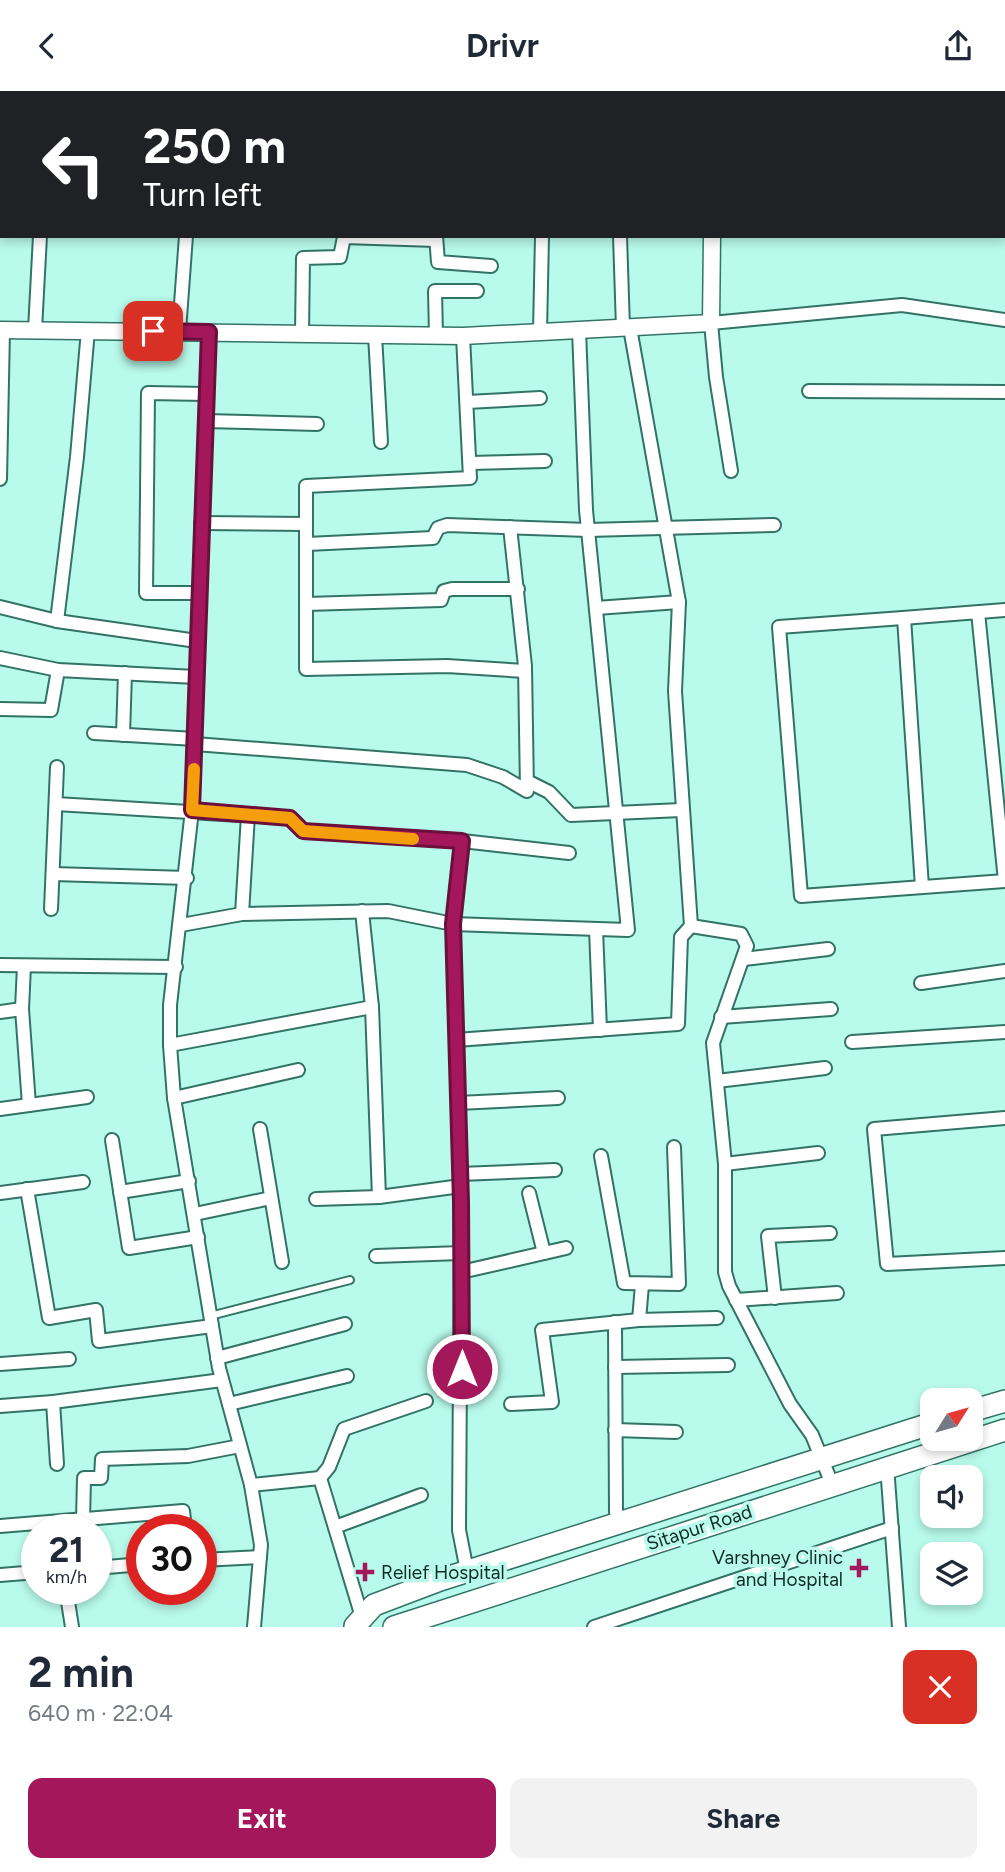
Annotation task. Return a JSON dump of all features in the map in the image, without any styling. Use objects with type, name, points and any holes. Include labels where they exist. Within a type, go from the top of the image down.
[{"type":"main road","points":[[984,1407],[1005,1401]]},
{"type":"main road","name":"Sitapur Road","points":[[357,1624],[374,1605],[467,1571],[920,1427]]},
{"type":"main road","name":"Sitapur Road","points":[[394,1627],[443,1619],[832,1484],[1005,1430]]},
{"type":"street","points":[[35,330],[40,238]]},
{"type":"street","points":[[179,331],[186,238]]},
{"type":"street","points":[[302,334],[303,258],[340,257],[344,238]]},
{"type":"street","points":[[436,238],[438,262],[491,265]]},
{"type":"street","points":[[540,332],[542,238]]},
{"type":"street","points":[[456,1040],[678,1024],[681,937],[691,926],[675,691],[679,603],[626,328],[620,238]]},
{"type":"street","points":[[712,238],[711,323],[716,377],[731,471]]},
{"type":"street","points":[[436,335],[435,291],[477,291]]},
{"type":"street","points":[[0,479],[2,330],[463,336],[711,323],[902,305],[1005,320]]},
{"type":"street","points":[[57,621],[77,457],[88,330]]},
{"type":"street","points":[[181,925],[242,914],[388,911],[453,924],[628,930],[588,530],[579,330]]},
{"type":"street","points":[[209,332],[192,810],[170,1045],[174,1098],[217,1358],[251,1485],[260,1557],[254,1627]]},
{"type":"street","points":[[375,335],[381,442]]},
{"type":"street","points":[[463,336],[470,478],[306,486],[306,669],[447,666],[525,671]]},
{"type":"street","points":[[809,391],[1005,392]]},
{"type":"street","points":[[198,593],[146,593],[148,393],[206,394]]},
{"type":"street","points":[[467,402],[540,398]]},
{"type":"street","points":[[205,421],[317,424]]},
{"type":"street","points":[[470,463],[545,461]]},
{"type":"street","points":[[201,523],[306,524]]},
{"type":"street","points":[[307,544],[433,538],[438,528],[447,525],[588,530],[774,525]]},
{"type":"street","points":[[94,733],[467,765],[503,777],[527,791],[529,782],[525,671],[510,527]]},
{"type":"street","points":[[306,604],[441,600],[444,591],[452,589],[518,589]]},
{"type":"street","points":[[596,608],[679,603]]},
{"type":"street","points":[[0,607],[57,621],[197,641]]},
{"type":"street","points":[[978,612],[1005,881],[801,895],[779,627],[904,618],[978,612],[1005,610]]},
{"type":"street","points":[[904,618],[922,887]]},
{"type":"street","points":[[0,658],[58,670],[196,677]]},
{"type":"street","points":[[0,709],[51,710],[58,670]]},
{"type":"street","points":[[123,735],[125,673]]},
{"type":"street","points":[[51,909],[57,767]]},
{"type":"street","points":[[529,782],[550,792],[571,815],[681,810]]},
{"type":"street","points":[[56,804],[192,810],[290,818],[303,831],[462,841],[569,853]]},
{"type":"street","points":[[242,914],[248,815]]},
{"type":"street","points":[[462,841],[453,924],[461,1180],[459,1530],[467,1571]]},
{"type":"street","points":[[52,874],[187,878]]},
{"type":"street","points":[[362,911],[372,1007],[379,1197]]},
{"type":"street","points":[[691,926],[741,934],[747,946],[713,1043],[725,1164],[725,1272],[736,1300],[790,1404],[812,1435],[832,1484]]},
{"type":"street","points":[[596,929],[600,1030]]},
{"type":"street","points":[[744,959],[828,949]]},
{"type":"street","points":[[0,965],[176,967]]},
{"type":"street","points":[[24,966],[22,1009],[29,1105]]},
{"type":"street","points":[[921,983],[1005,971]]},
{"type":"street","points":[[170,1045],[372,1007]]},
{"type":"street","points":[[0,1012],[22,1009]]},
{"type":"street","points":[[721,1017],[831,1009]]},
{"type":"street","points":[[852,1042],[1005,1032]]},
{"type":"street","points":[[717,1081],[825,1069]]},
{"type":"street","points":[[174,1098],[298,1070]]},
{"type":"street","points":[[0,1109],[87,1097]]},
{"type":"street","points":[[458,1103],[558,1098]]},
{"type":"street","points":[[1005,1118],[874,1129],[887,1264],[1005,1258]]},
{"type":"street","points":[[260,1129],[282,1262]]},
{"type":"street","points":[[112,1140],[129,1248],[198,1237]]},
{"type":"street","points":[[601,1156],[624,1283],[680,1284],[674,1147]]},
{"type":"street","points":[[725,1164],[818,1153]]},
{"type":"street","points":[[316,1199],[379,1197],[461,1180],[555,1170]]},
{"type":"street","points":[[120,1192],[189,1181]]},
{"type":"street","points":[[0,1193],[83,1182]]},
{"type":"street","points":[[27,1189],[49,1318],[96,1310],[99,1342],[211,1321]]},
{"type":"street","points":[[529,1193],[544,1253]]},
{"type":"street","points":[[195,1214],[271,1199]]},
{"type":"street","points":[[775,1298],[768,1236],[830,1233]]},
{"type":"street","points":[[461,1272],[566,1248]]},
{"type":"street","points":[[376,1256],[461,1254]]},
{"type":"street","points":[[639,1320],[642,1285]]},
{"type":"street","points":[[736,1300],[838,1293]]},
{"type":"street","points":[[511,1404],[552,1402],[542,1330],[639,1320],[717,1318]]},
{"type":"street","points":[[615,1322],[616,1512],[621,1522]]},
{"type":"street","points":[[217,1358],[345,1324]]},
{"type":"street","points":[[0,1364],[69,1359]]},
{"type":"street","points":[[615,1367],[728,1364]]},
{"type":"street","points":[[229,1404],[347,1376]]},
{"type":"street","points":[[0,1406],[53,1402],[222,1380]]},
{"type":"street","points":[[251,1485],[320,1478],[329,1467],[344,1429],[426,1401]]},
{"type":"street","points":[[53,1402],[57,1464]]},
{"type":"street","points":[[615,1430],[676,1432]]},
{"type":"street","points":[[83,1514],[85,1478],[101,1478],[102,1459],[188,1456],[240,1446]]},
{"type":"street","points":[[887,1467],[899,1627]]},
{"type":"street","points":[[320,1478],[335,1527],[357,1624]]},
{"type":"street","points":[[335,1527],[421,1495]]},
{"type":"street","points":[[150,1514],[183,1511],[183,1514]]},
{"type":"street","points":[[0,1526],[21,1524]]},
{"type":"street","points":[[594,1627],[892,1528]]},
{"type":"street","points":[[217,1559],[260,1557]]},
{"type":"street","points":[[0,1575],[21,1573]]},
{"type":"street","points":[[69,1605],[72,1627]]},
{"type":"lane","points":[[211,1321],[350,1280]]},
{"type":"slow traffic","points":[[194,769],[192,810],[290,818],[303,831],[413,839]]},
{"type":"place","name":"Varshney Clinic and Hospital","points":[[859,1568]]},
{"type":"place","name":"Relief Hospital","points":[[365,1572]]},
{"type":"route","points":[[153,331],[209,332],[192,810],[290,818],[303,831],[462,841],[453,924],[461,1202],[462,1369]]}]
